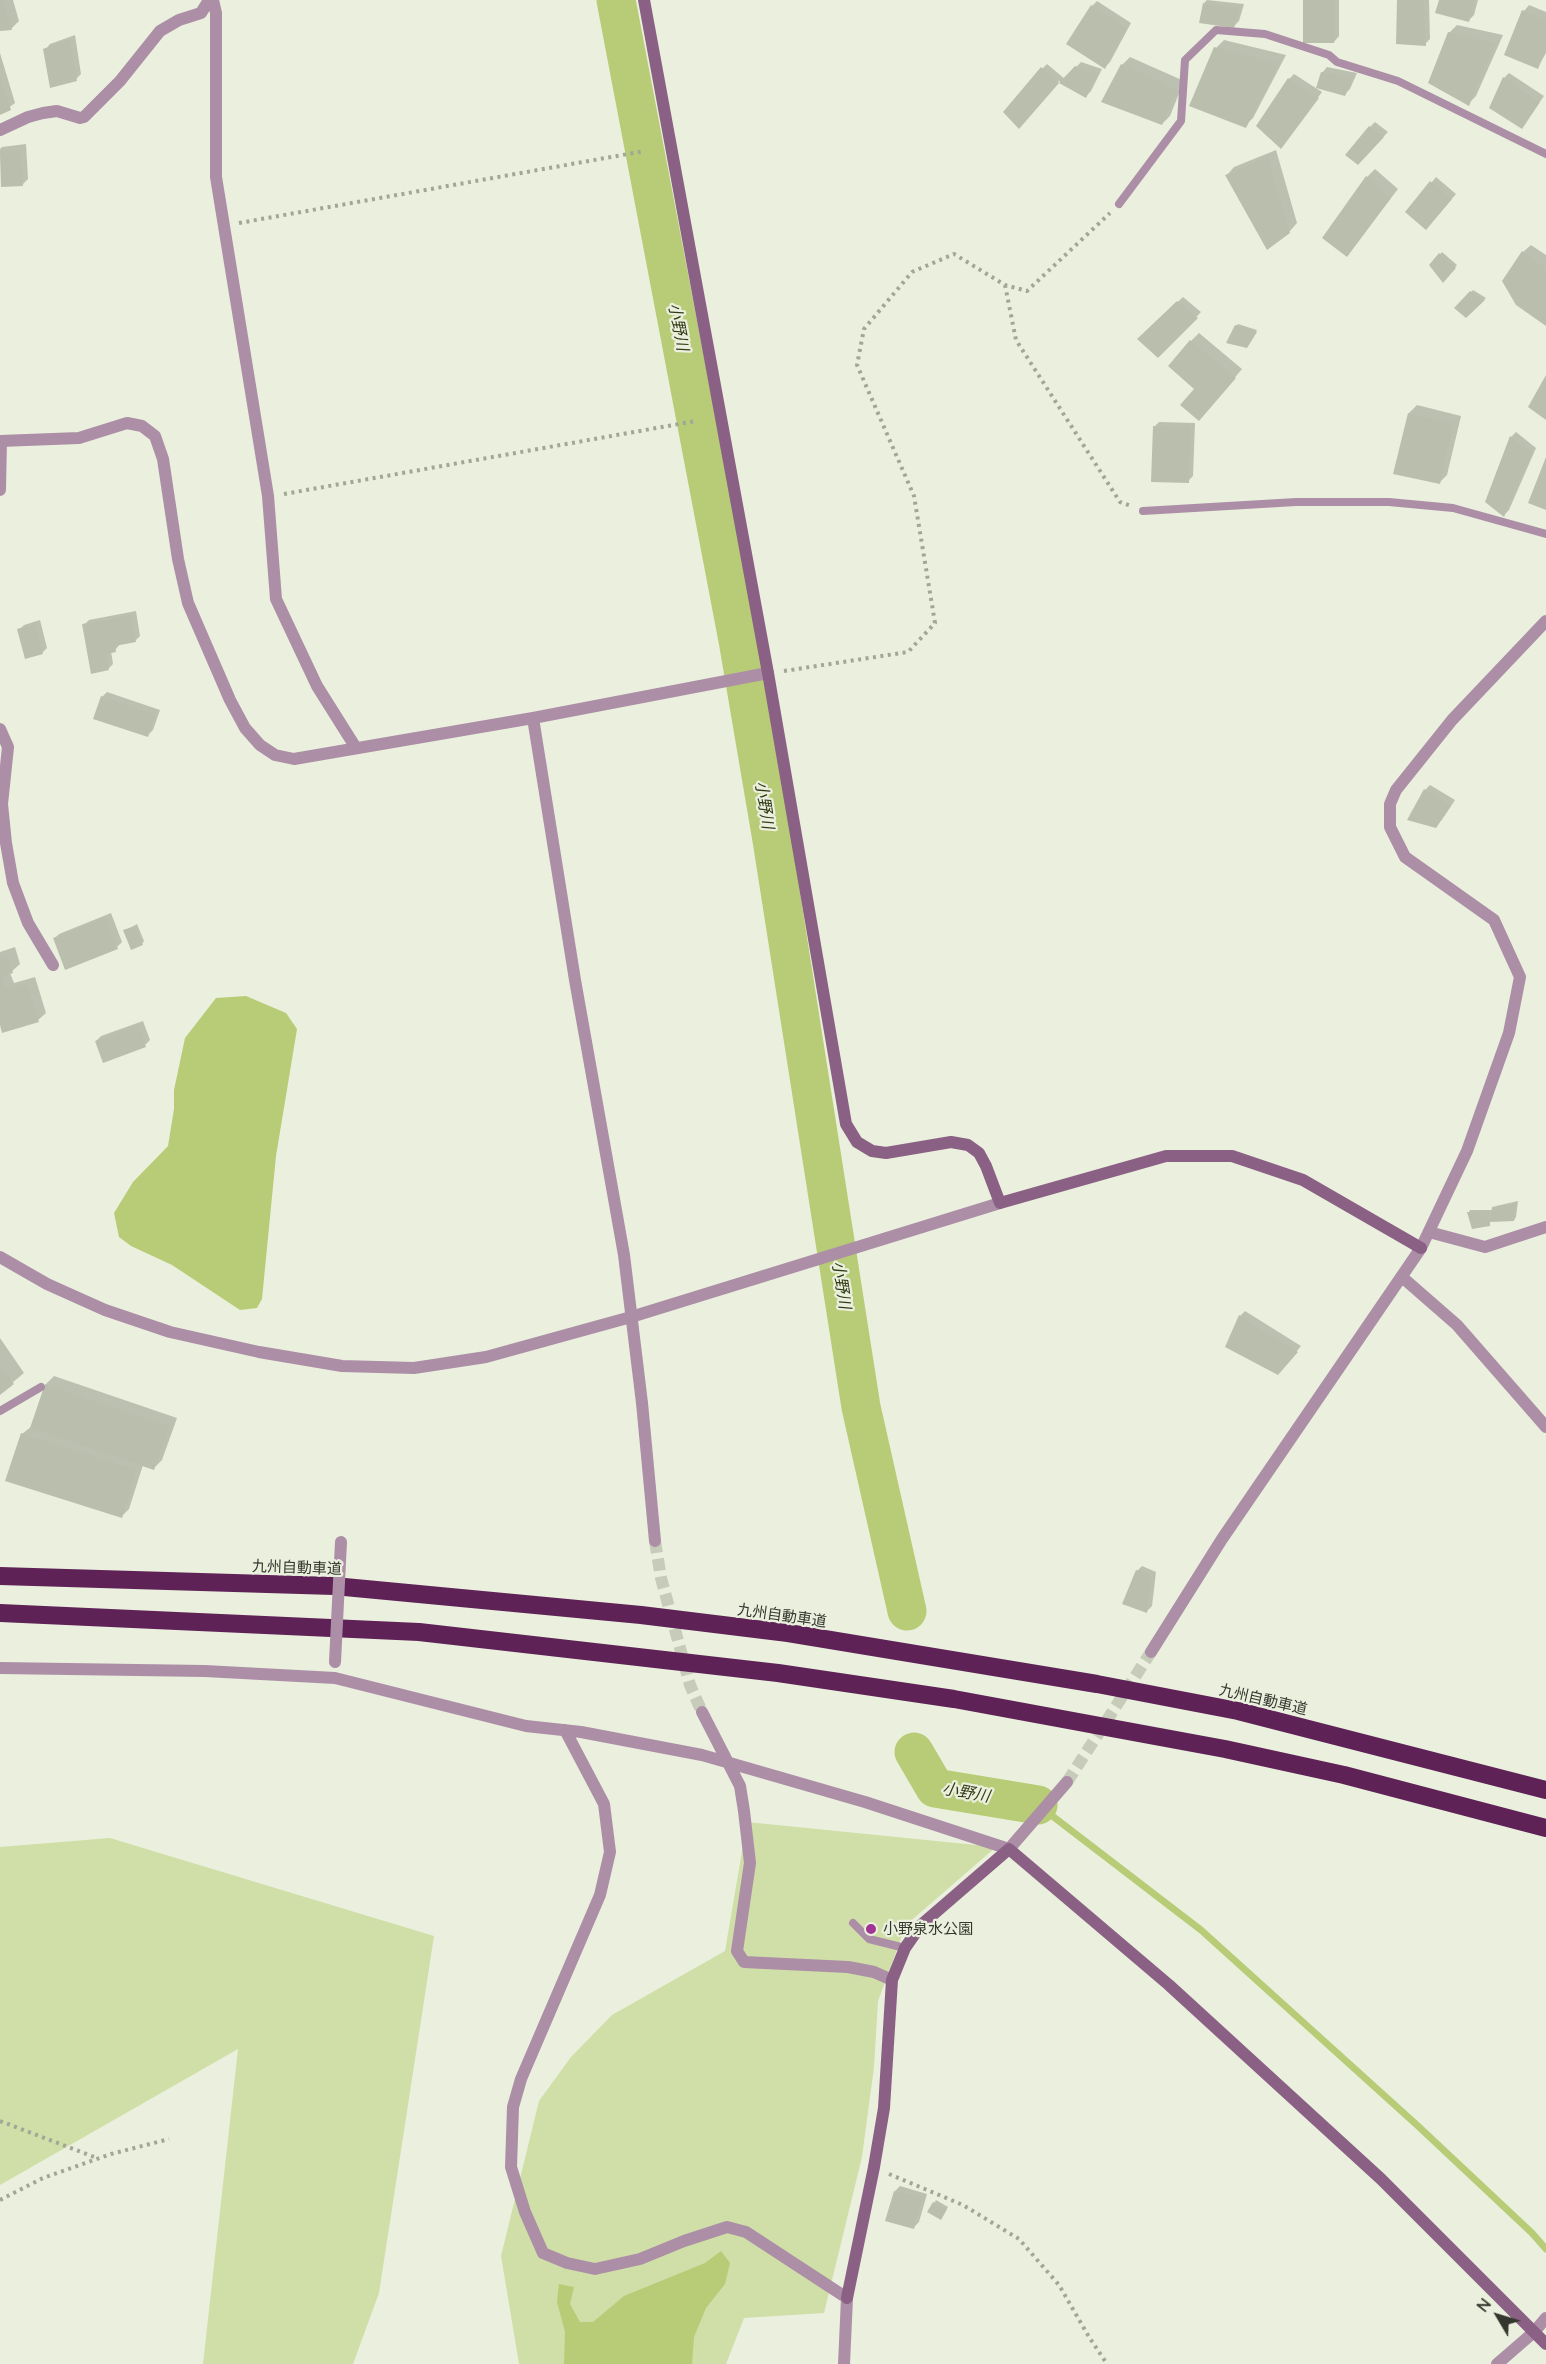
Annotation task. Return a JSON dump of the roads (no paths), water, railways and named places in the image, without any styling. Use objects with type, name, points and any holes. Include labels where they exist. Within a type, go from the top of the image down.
[{"type":"highway","name":"九州自動車道","points":[[0,1576],[334,1586],[641,1615],[788,1633],[1098,1684],[1238,1711],[1546,1790]]},
{"type":"highway","points":[[0,1613],[419,1632],[790,1674],[954,1699],[1225,1749],[1344,1775],[1546,1828]]},
{"type":"street","points":[[0,130],[43,113],[57,111],[80,118],[90,113],[120,81],[160,31],[179,20],[201,13],[211,0]]},
{"type":"street","points":[[211,0],[216,13],[216,177],[268,496],[276,599],[317,686],[356,748]]},
{"type":"street","points":[[644,0],[768,673],[846,1124],[857,1142],[872,1151],[886,1154],[951,1142],[968,1145],[979,1153],[987,1166],[1000,1203]]},
{"type":"street","points":[[0,490],[0,441],[79,438],[127,423],[142,426],[154,436],[163,459],[178,559],[188,603],[230,700],[245,728],[260,745],[275,755],[294,759],[533,718],[768,673]]},
{"type":"street","points":[[1151,1652],[1222,1539],[1421,1248],[1467,1151],[1509,1033],[1520,977],[1494,920],[1405,857],[1390,827],[1390,804],[1395,790],[1452,720],[1546,621]]},
{"type":"street","points":[[533,718],[575,980],[624,1255],[655,1540]]},
{"type":"street","points":[[0,729],[8,747],[2,804],[13,883],[28,923],[53,965]]},
{"type":"street","points":[[0,1257],[47,1284],[105,1311],[170,1332],[259,1352],[342,1366],[414,1368],[486,1357],[631,1317],[1000,1203],[1166,1156],[1232,1156],[1303,1180],[1421,1248]]},
{"type":"street","points":[[1429,1232],[1485,1247],[1546,1227]]},
{"type":"street","points":[[1402,1277],[1457,1325],[1546,1427]]},
{"type":"street","points":[[335,1678],[341,1542]]},
{"type":"street","points":[[0,1668],[205,1671],[335,1678],[526,1726],[565,1730],[702,1755],[865,1802],[1009,1849],[1169,1985],[1381,2179],[1546,2344]]},
{"type":"street","points":[[702,1712],[740,1786],[750,1863],[737,1951],[744,1962],[848,1966],[874,1972],[892,1980]]},
{"type":"street","points":[[565,1730],[604,1804],[610,1852],[600,1895],[521,2079],[513,2107],[511,2167],[525,2212],[543,2253],[567,2263],[595,2269],[640,2259],[727,2227],[746,2232],[762,2241],[847,2298]]},
{"type":"street","points":[[844,2364],[847,2298],[884,2108],[892,1980],[905,1948],[921,1925],[1009,1849],[1067,1782]]},
{"type":"street","points":[[1497,2364],[1534,2332],[1546,2318]]},
{"type":"lane","points":[[1119,204],[1181,121],[1185,60],[1216,30],[1264,34],[1329,55],[1337,62],[1398,81],[1546,154]]},
{"type":"lane","points":[[1143,510],[1296,502],[1389,502],[1453,508],[1546,534]]},
{"type":"lane","points":[[0,1411],[41,1386]]},
{"type":"lane","points":[[852,1923],[869,1939],[905,1948]]},
{"type":"waterway","name":"小野川","points":[[616,0],[738,640],[772,840],[861,1407],[907,1611]]},
{"type":"waterway","name":"小野川","points":[[914,1752],[935,1788],[1038,1805]]},
{"type":"waterway","points":[[1038,1805],[1201,1930],[1418,2126],[1532,2233],[1546,2249]]},
{"type":"tunnel","points":[[655,1541],[661,1578],[690,1685],[702,1712]]},
{"type":"tunnel","points":[[1067,1782],[1151,1652]]},
{"type":"place","name":"小野泉水公園","points":[[871,1929]]}]
